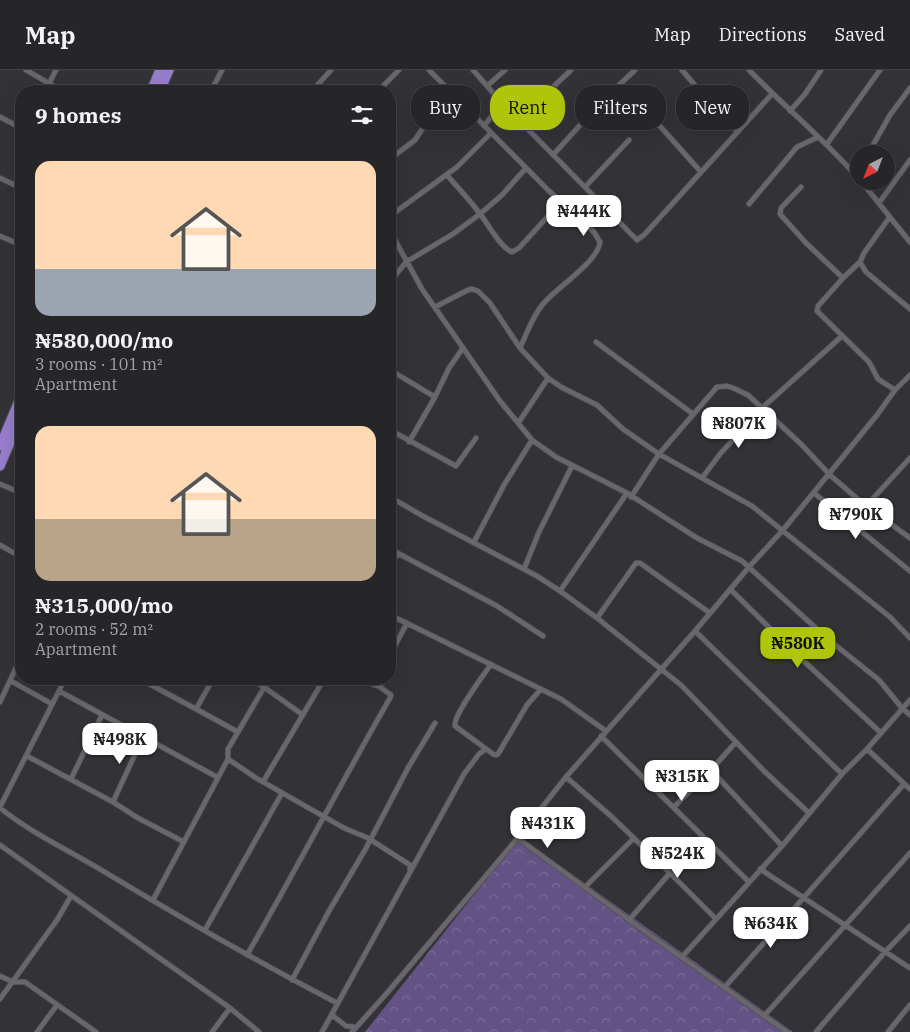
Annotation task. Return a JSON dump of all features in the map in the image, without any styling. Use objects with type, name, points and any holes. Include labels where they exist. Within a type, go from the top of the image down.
[{"type":"highway","points":[[154,85],[160,70]]},
{"type":"highway","points":[[163,85],[169,70]]},
{"type":"highway","points":[[0,446],[15,410]]},
{"type":"highway","points":[[0,466],[15,431]]},
{"type":"street","points":[[26,70],[49,84],[56,70]]},
{"type":"street","points":[[215,85],[222,70]]},
{"type":"street","points":[[317,85],[331,70]]},
{"type":"street","points":[[384,85],[399,70]]},
{"type":"street","points":[[429,70],[444,85]]},
{"type":"street","points":[[473,70],[490,89]]},
{"type":"street","points":[[487,86],[505,70]]},
{"type":"street","points":[[555,85],[571,70]]},
{"type":"street","points":[[553,155],[600,103],[635,70]]},
{"type":"street","points":[[682,70],[722,118],[738,132]]},
{"type":"street","points":[[749,70],[790,112],[827,144],[850,170]]},
{"type":"street","points":[[790,112],[821,70]]},
{"type":"street","points":[[827,144],[880,70]]},
{"type":"street","points":[[873,145],[890,115],[910,88]]},
{"type":"street","points":[[528,130],[637,240],[644,235],[772,94]]},
{"type":"street","points":[[0,117],[15,125]]},
{"type":"street","points":[[484,126],[490,118]]},
{"type":"street","points":[[480,122],[594,232],[599,240],[599,248],[570,281],[549,297],[536,313],[520,348]]},
{"type":"street","points":[[396,154],[415,140],[422,130]]},
{"type":"street","points":[[663,130],[700,172]]},
{"type":"street","points":[[396,212],[457,167],[491,132]]},
{"type":"street","points":[[749,204],[797,147],[818,136]]},
{"type":"street","points":[[586,187],[629,140]]},
{"type":"street","points":[[879,203],[910,160]]},
{"type":"street","points":[[396,274],[406,262],[453,234],[480,214],[502,195],[526,168]]},
{"type":"street","points":[[447,175],[508,251],[512,252],[519,248],[561,202]]},
{"type":"street","points":[[0,178],[15,185]]},
{"type":"street","points":[[801,187],[781,208],[780,214],[806,243],[843,278]]},
{"type":"street","points":[[868,190],[910,242]]},
{"type":"street","points":[[890,218],[860,262],[818,306],[817,311],[868,362],[878,379],[895,390]]},
{"type":"street","points":[[0,236],[15,242]]},
{"type":"street","points":[[396,243],[406,262],[463,348],[500,401],[532,440],[556,457],[629,495],[697,538],[742,561],[829,640],[879,680],[910,715]]},
{"type":"street","points":[[860,262],[866,272],[910,309]]},
{"type":"street","points":[[435,307],[468,290],[478,291],[490,304],[520,348],[548,378],[561,387],[597,405],[623,428],[659,454],[747,503],[890,617],[910,638]]},
{"type":"street","points":[[702,478],[720,454],[762,408],[842,336]]},
{"type":"street","points":[[596,342],[692,414]]},
{"type":"street","points":[[409,442],[449,368],[463,348]]},
{"type":"street","points":[[396,374],[435,397]]},
{"type":"street","points":[[332,1015],[354,1030],[516,840],[566,777],[830,475],[895,390],[910,375]]},
{"type":"street","points":[[519,422],[548,378]]},
{"type":"street","points":[[560,590],[659,454],[717,387],[727,386],[748,395],[801,444],[830,475],[866,506],[910,538]]},
{"type":"street","points":[[396,434],[456,466],[476,438]]},
{"type":"street","points":[[474,542],[504,485],[532,440]]},
{"type":"street","points":[[866,506],[910,458]]},
{"type":"street","points":[[524,569],[538,532],[572,466]]},
{"type":"street","points":[[0,484],[15,490]]},
{"type":"street","points":[[814,493],[910,571]]},
{"type":"street","points":[[396,500],[560,590],[597,618],[681,685],[764,772],[809,813]]},
{"type":"street","points":[[0,545],[15,554]]},
{"type":"street","points":[[396,556],[398,553],[497,606],[543,636]]},
{"type":"street","points":[[597,618],[636,563],[640,563],[710,613]]},
{"type":"street","points":[[730,589],[841,697],[881,733]]},
{"type":"street","points":[[396,618],[492,664],[569,704],[606,731]]},
{"type":"street","points":[[396,643],[406,623]]},
{"type":"street","points":[[695,631],[842,774]]},
{"type":"street","points":[[492,664],[460,710],[454,722],[455,726],[493,754],[498,754],[527,705],[540,689]]},
{"type":"street","points":[[0,702],[15,671]]},
{"type":"street","points":[[11,681],[15,683]]},
{"type":"street","points":[[18,685],[52,704]]},
{"type":"street","points":[[62,685],[0,808],[21,825],[292,980],[337,1003]]},
{"type":"street","points":[[151,685],[238,732]]},
{"type":"street","points":[[196,709],[210,685]]},
{"type":"street","points":[[260,685],[303,715]]},
{"type":"street","points":[[263,782],[320,685]]},
{"type":"street","points":[[247,954],[390,698],[391,695],[374,685]]},
{"type":"street","points":[[153,900],[228,759],[228,749],[264,687]]},
{"type":"street","points":[[59,691],[217,777]]},
{"type":"street","points":[[682,957],[782,846],[842,774],[910,700]]},
{"type":"street","points":[[70,779],[102,715]]},
{"type":"street","points":[[292,980],[408,768],[435,723]]},
{"type":"street","points":[[602,736],[749,882]]},
{"type":"street","points":[[113,802],[143,737]]},
{"type":"street","points":[[674,806],[711,770],[736,742]]},
{"type":"street","points":[[322,1032],[464,774],[478,754],[486,749]]},
{"type":"street","points":[[867,749],[910,789]]},
{"type":"street","points":[[27,756],[184,842]]},
{"type":"street","points":[[228,759],[282,793],[405,860],[410,865],[410,872]]},
{"type":"street","points":[[711,770],[782,846]]},
{"type":"street","points":[[566,777],[634,838],[716,919]]},
{"type":"street","points":[[724,988],[904,784]]},
{"type":"street","points":[[205,930],[282,793]]},
{"type":"street","points":[[585,888],[634,838]]},
{"type":"street","points":[[516,840],[520,840],[787,1032]]},
{"type":"street","points":[[0,845],[230,1008],[259,1032]]},
{"type":"street","points":[[764,1016],[910,852]]},
{"type":"street","points":[[760,869],[910,968]]},
{"type":"street","points":[[630,920],[670,873]]},
{"type":"street","points":[[0,999],[32,952],[57,920],[71,896]]},
{"type":"street","points":[[816,1032],[884,952],[910,926]]},
{"type":"street","points":[[0,976],[13,982],[25,982],[96,1032]]},
{"type":"street","points":[[888,1032],[910,1004]]},
{"type":"street","points":[[37,1032],[57,1005]]},
{"type":"street","points":[[212,1032],[230,1008]]},
{"type":"green space","points":[[520,837],[793,1032],[365,1032]]}]
